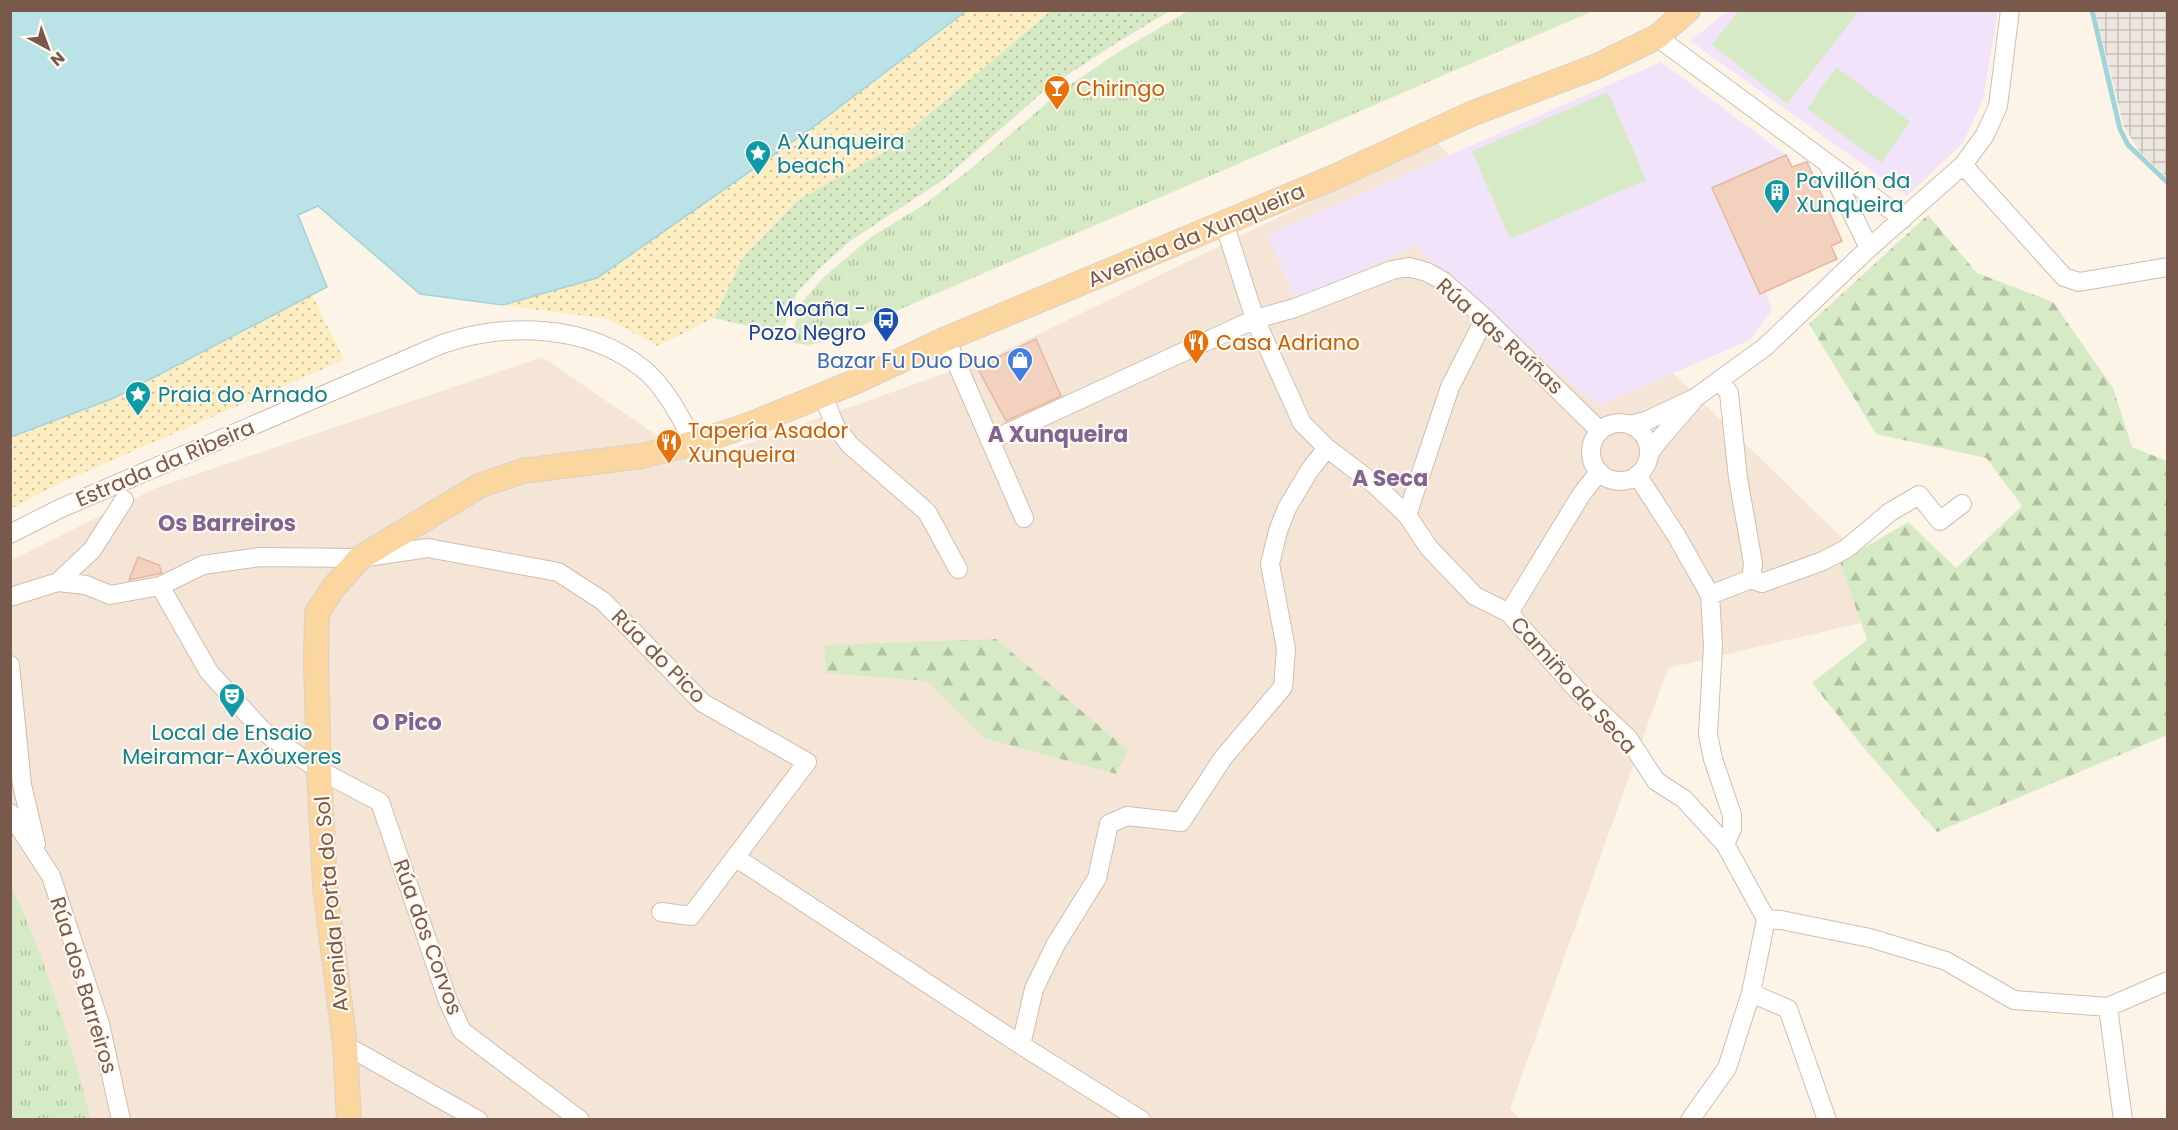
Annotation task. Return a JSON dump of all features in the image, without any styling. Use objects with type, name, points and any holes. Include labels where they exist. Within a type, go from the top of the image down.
[{"type":"main road","name":"Avenida da Xunqueira","points":[[698,437],[750,425],[823,395],[946,339],[1332,178],[1471,114],[1595,67],[1657,37],[1688,10]]},
{"type":"main road","name":"Avenida Porta do Sol","points":[[349,1119],[345,1045],[329,926],[320,770],[316,662],[317,613],[333,588],[360,558],[481,485],[523,471],[642,456],[698,437]]},
{"type":"street","points":[[1695,398],[1659,440],[1649,454],[1643,470],[1637,475],[1622,481],[1606,477],[1599,472],[1591,456],[1591,447],[1600,430],[1609,425],[1646,421],[1695,398],[1720,381],[1765,348],[1869,248],[1963,165],[1985,135],[1998,106],[2010,10]]},
{"type":"street","points":[[1657,37],[1903,219]]},
{"type":"street","points":[[1827,162],[1869,248]]},
{"type":"street","points":[[1963,165],[2064,277],[2079,282],[2168,267]]},
{"type":"street","name":"Camiño da Seca","points":[[1224,223],[1255,319],[1302,423],[1327,448],[1374,484],[1407,515],[1429,548],[1475,596],[1509,613],[1577,690],[1628,738],[1656,781],[1684,799],[1725,844],[1766,919]]},
{"type":"street","name":"Rúa das Raíñas","points":[[990,441],[1255,319],[1295,308],[1392,270],[1409,267],[1427,272],[1443,281],[1485,318],[1600,430]]},
{"type":"street","points":[[1407,515],[1450,387],[1485,318]]},
{"type":"street","name":"Estrada da Ribeira","points":[[10,534],[58,509],[442,344],[465,336],[512,329],[571,335],[596,342],[626,357],[644,370],[698,437]]},
{"type":"street","points":[[946,339],[1024,518]]},
{"type":"street","points":[[1720,381],[1729,393],[1738,478],[1753,563],[1751,579]]},
{"type":"street","points":[[823,395],[835,426],[850,445],[927,512],[958,569]]},
{"type":"street","points":[[1630,424],[1644,436],[1649,454]]},
{"type":"street","points":[[1021,1045],[1034,989],[1056,944],[1097,878],[1108,824],[1127,816],[1181,822],[1223,758],[1283,687],[1286,649],[1270,564],[1278,531],[1287,508],[1309,471],[1327,448]]},
{"type":"street","points":[[1509,613],[1581,495],[1599,472]]},
{"type":"street","points":[[1637,475],[1676,535],[1710,595],[1713,646],[1708,734],[1713,759],[1732,814],[1732,829],[1725,844]]},
{"type":"street","points":[[1710,595],[1751,579],[1762,583],[1823,561],[1846,549],[1890,512],[1919,495],[1940,521],[1962,504]]},
{"type":"street","points":[[58,582],[92,550],[124,500]]},
{"type":"street","name":"Rúa do Pico","points":[[360,558],[428,548],[558,572],[603,601],[703,703],[807,762],[691,916],[661,912]]},
{"type":"street","points":[[10,597],[58,582],[86,585],[110,595],[160,586],[203,565],[260,557],[360,558]]},
{"type":"street","name":"Rúa dos Corvos","points":[[160,586],[209,672],[263,731],[320,770],[380,802],[448,1001],[462,1030],[580,1119]]},
{"type":"street","name":"Rúa dos Barreiros","points":[[10,665],[16,781],[39,855]]},
{"type":"street","name":"Rúa dos Barreiros","points":[[10,813],[51,876],[100,1024],[121,1119]]},
{"type":"street","points":[[735,857],[1021,1045],[1141,1119]]},
{"type":"street","points":[[1690,1119],[1727,1068],[1751,993],[1766,919],[1870,938],[1946,962],[2014,1000],[2108,1007],[2168,981]]},
{"type":"street","points":[[1751,993],[1788,1009],[1827,1119]]},
{"type":"street","points":[[2108,1007],[2123,1119]]},
{"type":"street","points":[[345,1045],[478,1119]]},
{"type":"shaded area","points":[[1728,11],[1998,11],[1983,99],[1963,143],[1907,196],[1690,41]]},
{"type":"shaded area","points":[[2095,11],[2167,11],[2167,177],[2140,152],[2124,127]]},
{"type":"shaded area","points":[[1661,62],[1786,155],[1792,166],[1806,160],[1842,241],[1831,246],[1766,291],[1772,311],[1750,340],[1602,404],[1590,400],[1415,246],[1301,298],[1292,293],[1268,235]]},
{"type":"shaded area","points":[[1435,141],[1916,610],[1668,668],[1510,1109],[1520,1119],[53,1120],[11,905],[10,561],[156,488],[542,357],[696,462],[996,355]]},
{"type":"green space","points":[[1051,11],[1170,11],[1046,89],[943,180],[850,241],[797,293],[782,334],[714,318],[743,257],[798,200],[884,152]]},
{"type":"green space","points":[[1188,11],[1593,11],[824,342],[808,345],[789,342],[802,302],[825,276],[871,237],[925,204],[968,171],[1058,93],[1120,51]]},
{"type":"green space","points":[[1738,11],[1859,11],[1787,104],[1712,45]]},
{"type":"green space","points":[[1836,67],[1910,122],[1881,163],[1807,109]]},
{"type":"green space","points":[[1608,92],[1646,180],[1510,239],[1472,151]]},
{"type":"green space","points":[[1928,215],[1977,273],[2053,302],[2113,388],[2132,447],[2167,461],[2167,735],[1937,832],[1864,748],[1812,683],[1867,640],[1840,562],[1908,522],[1956,568],[2022,506],[1986,458],[1876,434],[1809,324]]},
{"type":"green space","points":[[996,639],[1128,750],[1116,774],[984,738],[927,681],[826,673],[824,645]]},
{"type":"green space","points":[[10,884],[35,941],[56,1000],[91,1119],[11,1119]]},
{"type":"green space","points":[[10,986],[26,1044],[11,1048],[10,1048]]},
{"type":"sand","name":"A Xunqueira beach","points":[[881,11],[1051,11],[884,152],[798,200],[743,257],[714,318],[658,346],[608,319],[503,305],[759,114]]},
{"type":"sand","name":"Praia do Arnado","points":[[312,295],[344,360],[60,483],[11,509],[11,436],[114,398]]},
{"type":"water","points":[[11,10],[966,11],[812,128],[597,278],[503,305],[420,294],[318,206],[298,215],[327,287],[114,398],[11,437]]},
{"type":"building","name":"Pavillón da Xunqueira","points":[[1786,155],[1792,167],[1807,162],[1842,241],[1831,246],[1837,259],[1760,294],[1712,188]]},
{"type":"building","name":"Bazar Fu Duo Duo","points":[[1036,339],[1061,396],[1006,421],[977,367]]},
{"type":"building","points":[[138,557],[159,565],[162,573],[129,580]]},
{"type":"waterway","points":[[2092,10],[2120,129],[2128,145],[2168,183]]},
{"type":"place","name":"Chiringo","points":[[1057,111]]},
{"type":"place","name":"A Xunqueira beach","points":[[758,176]]},
{"type":"place","name":"Pavillón da Xunqueira","points":[[1777,215]]},
{"type":"place","name":"Moaña - Pozo Negro","points":[[886,343]]},
{"type":"place","name":"Casa Adriano","points":[[1196,365]]},
{"type":"place","name":"Bazar Fu Duo Duo","points":[[1020,383]]},
{"type":"place","name":"Praia do Arnado","points":[[138,417]]},
{"type":"place","name":"Tapería Asador Xunqueira","points":[[669,465]]},
{"type":"place","name":"Local de Ensaio Meiramar-Axóuxeres","points":[[232,719]]},
{"type":"district","name":"A Xunqueira","points":[[1058,434]]},
{"type":"district","name":"A Seca","points":[[1390,478]]},
{"type":"district","name":"Os Barreiros","points":[[227,523]]},
{"type":"district","name":"O Pico","points":[[407,722]]}]
